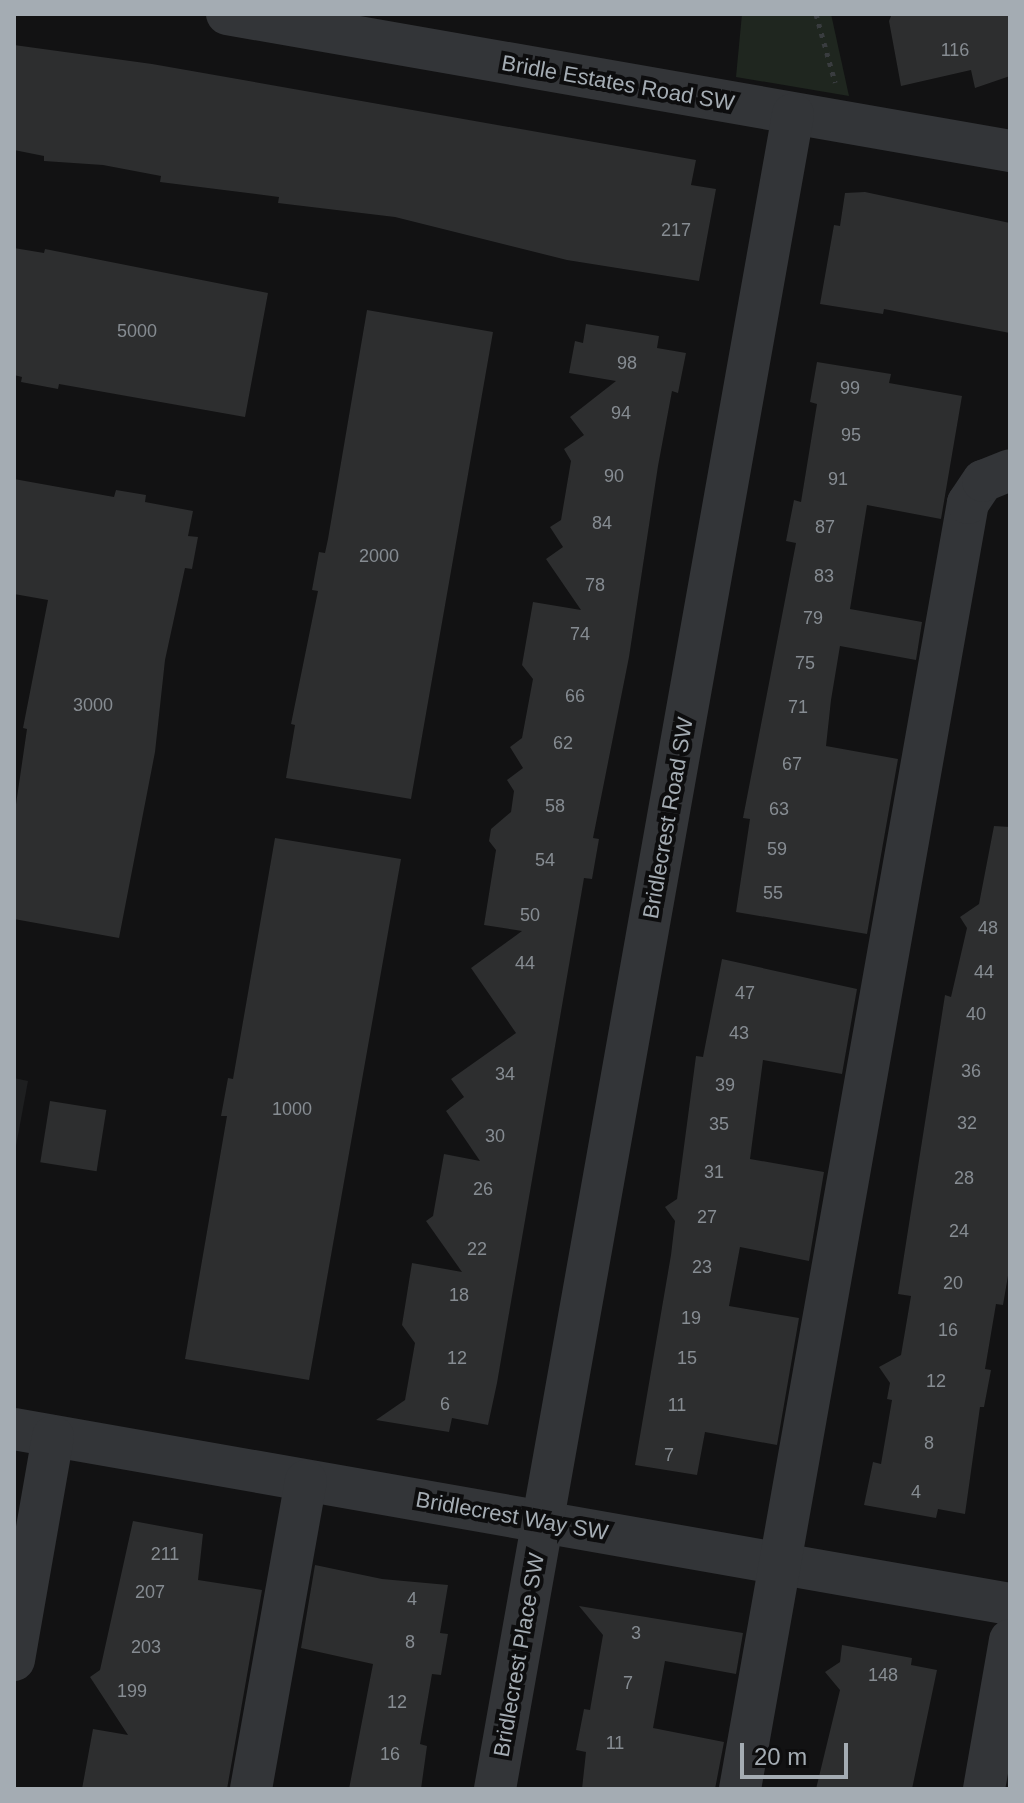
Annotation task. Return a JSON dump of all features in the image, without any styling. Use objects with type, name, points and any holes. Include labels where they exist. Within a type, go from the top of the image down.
[{"type":"street","name":"Bridle Estates Road SW","points":[[227,14],[1010,151]]},
{"type":"street","name":"Bridlecrest Road SW","points":[[543,1522],[793,114]]},
{"type":"street","points":[[740,1789],[968,503],[983,481],[1010,470]]},
{"type":"street","name":"Bridlecrest Way SW","points":[[34,1432],[1010,1604]]},
{"type":"street","points":[[14,1660],[34,1432]]},
{"type":"street","points":[[251,1789],[306,1481]]},
{"type":"street","name":"Bridlecrest Place SW","points":[[495,1789],[543,1522]]},
{"type":"street","points":[[984,1789],[1010,1640]]},
{"type":"shaded area","points":[[742,14],[831,14],[849,96],[736,77]]},
{"type":"shaded area","points":[[14,1078],[28,1081],[14,1157]]},
{"type":"building","points":[[892,14],[1010,14],[1010,76],[975,88],[971,70],[901,86],[889,21]]},
{"type":"building","points":[[14,45],[152,64],[696,160],[691,185],[716,189],[699,281],[567,260],[395,217],[278,203],[279,197],[160,182],[161,176],[103,165],[44,161],[44,156],[14,150]]},
{"type":"building","points":[[865,192],[1010,223],[1010,333],[884,309],[883,314],[820,304],[834,225],[840,226],[845,193]]},
{"type":"building","points":[[14,248],[44,253],[45,249],[268,293],[245,417],[59,384],[58,389],[21,382],[22,377],[14,375]]},
{"type":"building","points":[[367,310],[493,332],[411,799],[286,778],[295,725],[291,724],[318,591],[312,590],[319,552],[325,553],[328,539]]},
{"type":"building","points":[[586,324],[659,336],[657,348],[686,353],[678,393],[672,391],[658,466],[629,657],[593,838],[599,839],[592,879],[584,878],[488,1425],[452,1418],[449,1432],[376,1420],[405,1400],[415,1343],[402,1325],[412,1263],[462,1272],[426,1221],[433,1216],[444,1154],[480,1161],[446,1111],[464,1097],[451,1079],[516,1033],[471,968],[522,931],[484,925],[496,850],[489,841],[491,829],[511,812],[514,791],[507,780],[523,768],[510,747],[522,738],[533,679],[522,665],[533,602],[581,610],[546,559],[563,547],[550,527],[561,520],[571,461],[564,449],[584,435],[570,417],[616,381],[569,373],[575,341],[583,343]]},
{"type":"building","points":[[817,362],[891,374],[889,383],[962,396],[941,519],[867,505],[850,609],[922,622],[916,660],[840,646],[826,746],[898,759],[867,934],[736,912],[750,819],[743,818],[796,543],[786,541],[794,500],[801,502],[817,404],[810,402]]},
{"type":"building","points":[[14,479],[114,497],[116,490],[146,495],[145,502],[193,511],[188,536],[198,537],[192,569],[185,568],[165,660],[155,752],[119,938],[14,919],[14,818],[27,729],[23,728],[48,600],[14,594]]},
{"type":"building","points":[[994,826],[1010,827],[1010,1264],[1003,1305],[996,1304],[985,1369],[991,1370],[984,1407],[980,1407],[965,1514],[938,1509],[936,1518],[864,1505],[873,1462],[881,1464],[892,1400],[887,1399],[890,1383],[879,1367],[901,1355],[911,1296],[898,1294],[945,995],[951,997],[967,928],[960,917],[979,904]]},
{"type":"building","points":[[275,838],[401,859],[309,1380],[185,1359],[227,1116],[221,1116],[228,1078],[233,1079]]},
{"type":"building","points":[[722,959],[857,989],[842,1074],[763,1060],[750,1159],[824,1172],[809,1261],[740,1247],[729,1306],[799,1318],[777,1445],[705,1432],[697,1475],[635,1465],[675,1221],[665,1207],[677,1199],[696,1056],[703,1057]]},
{"type":"building","points":[[50,1101],[106,1110],[97,1171],[40,1162]]},
{"type":"building","points":[[133,1521],[203,1534],[198,1580],[262,1590],[227,1789],[82,1789],[93,1729],[128,1735],[90,1677],[100,1670]]},
{"type":"building","points":[[315,1565],[382,1579],[448,1585],[440,1633],[448,1634],[441,1675],[432,1674],[420,1744],[427,1746],[421,1789],[349,1789],[373,1664],[301,1648]]},
{"type":"building","points":[[579,1606],[743,1633],[736,1674],[665,1661],[653,1728],[724,1742],[715,1789],[582,1789],[586,1752],[576,1750],[584,1709],[590,1710],[603,1635]]},
{"type":"building","points":[[842,1645],[912,1658],[911,1665],[937,1670],[912,1789],[816,1789],[840,1690],[825,1672],[840,1662]]}]
